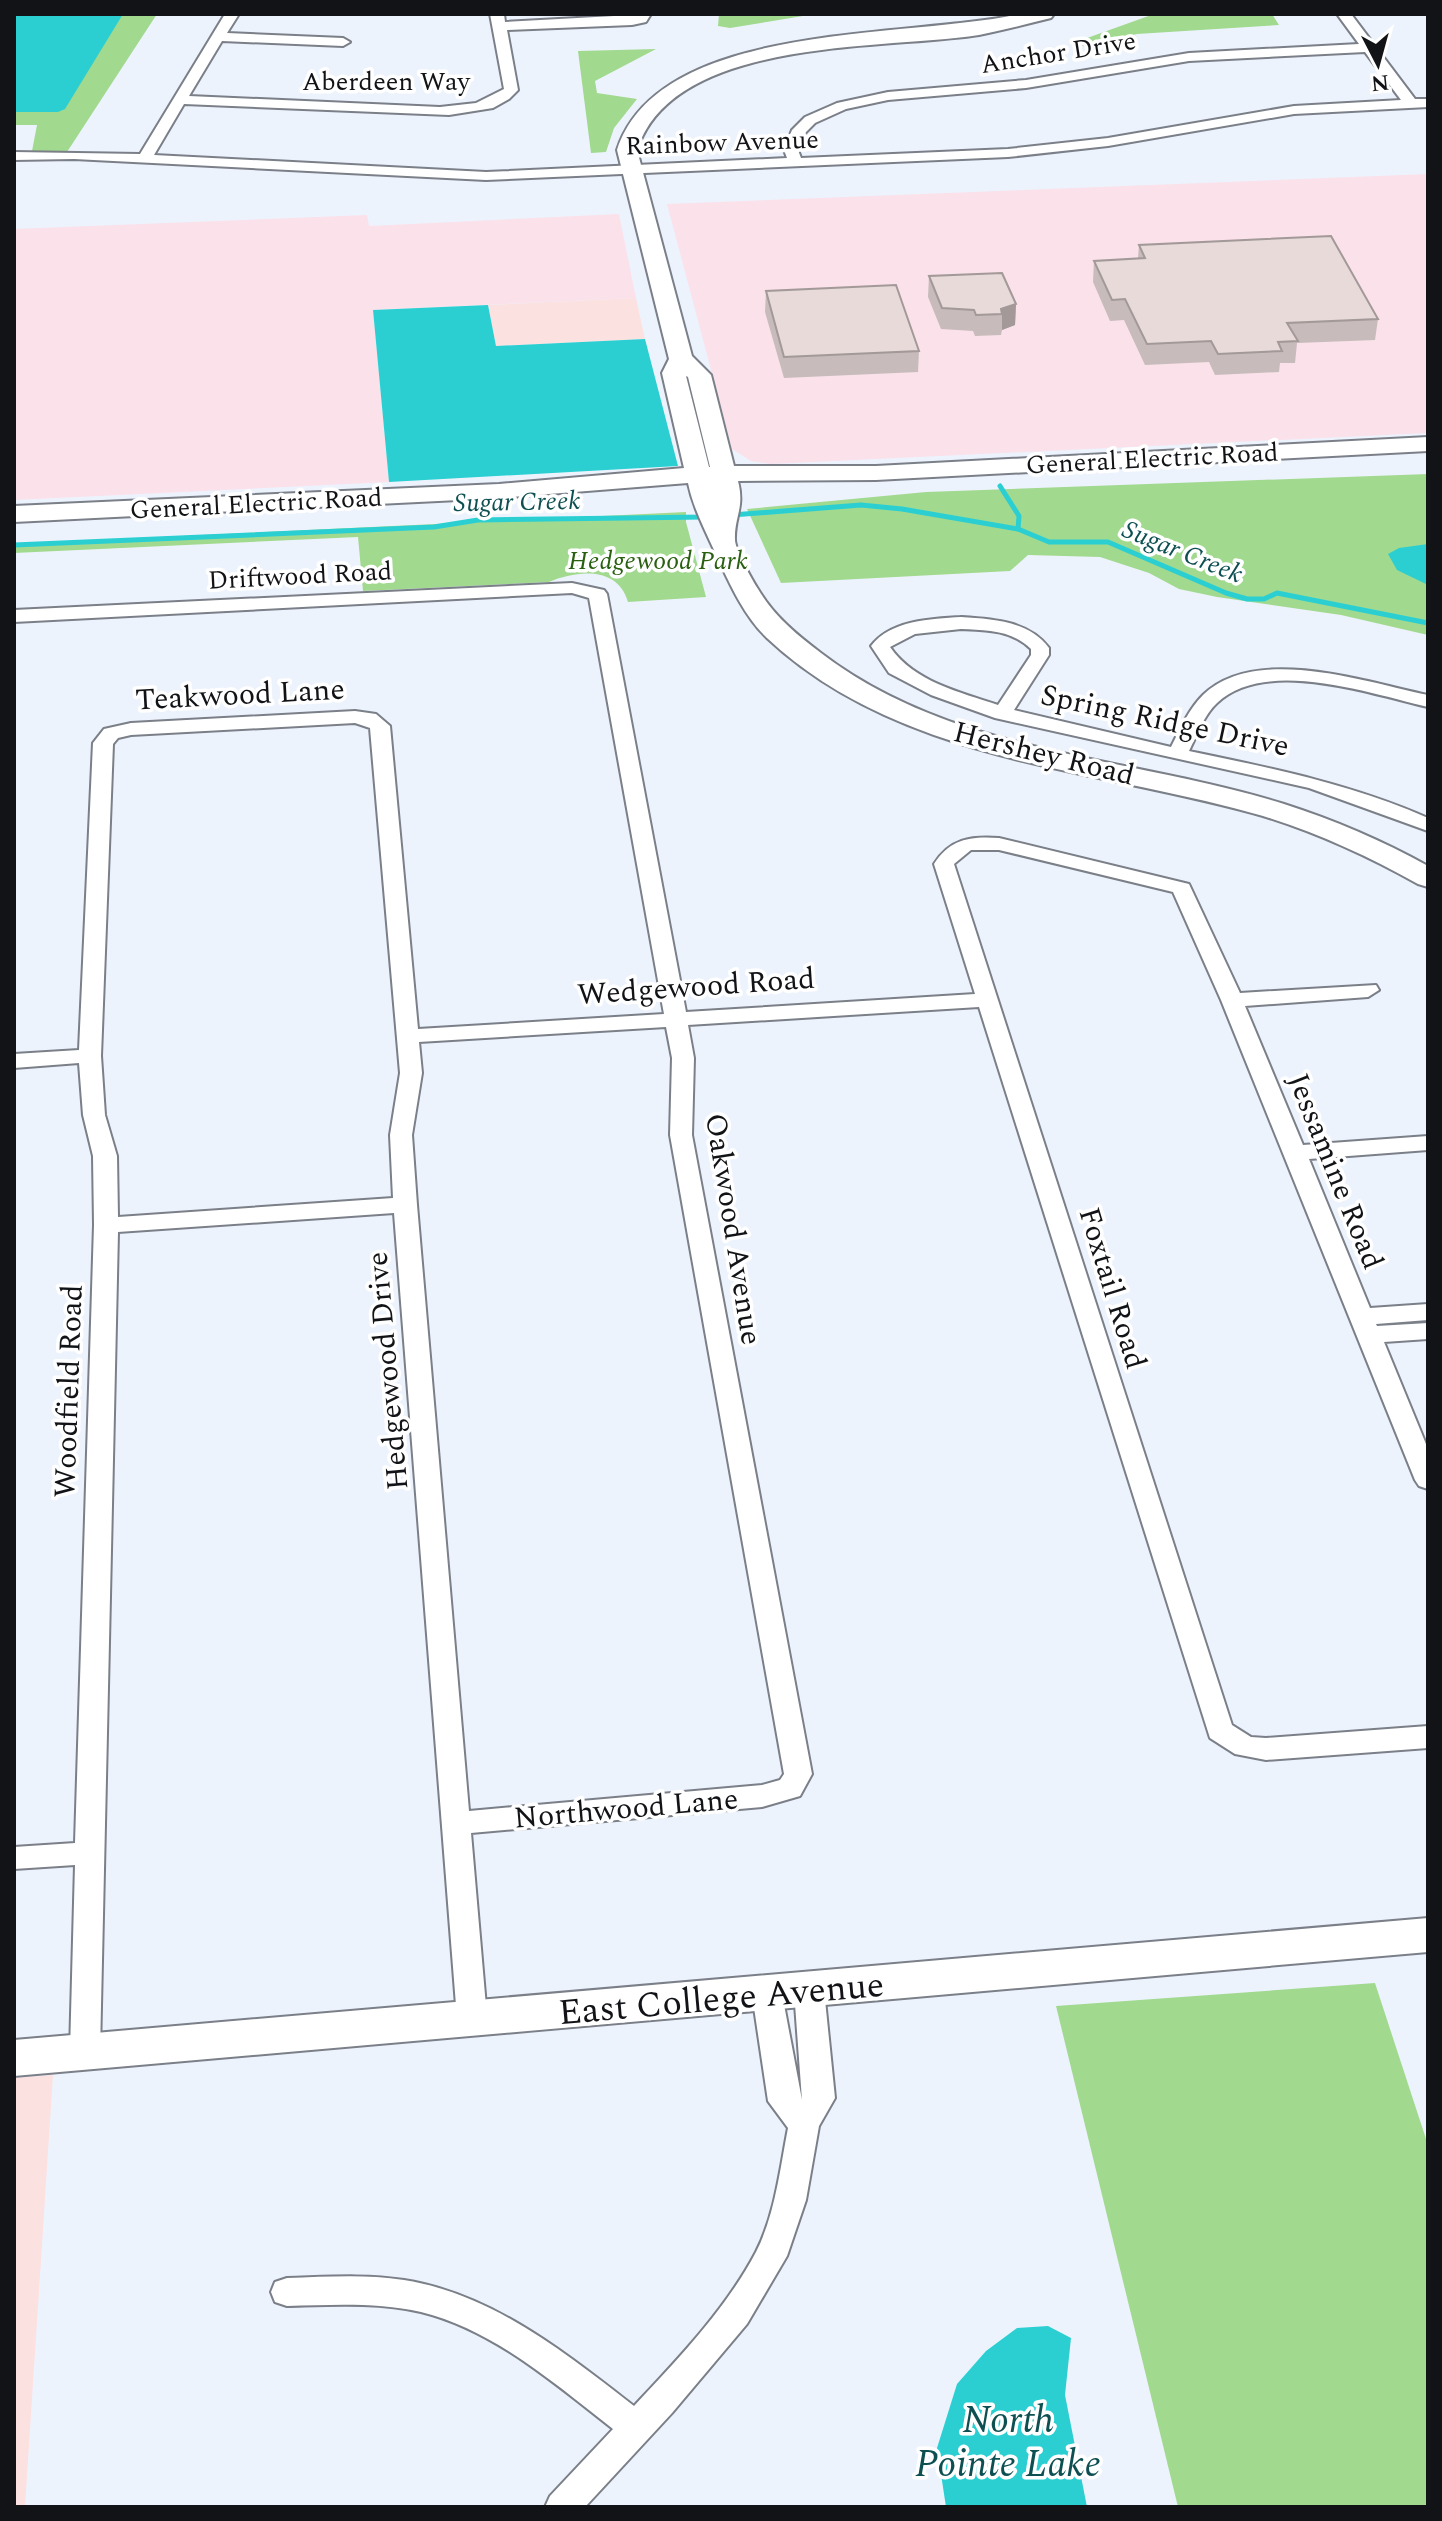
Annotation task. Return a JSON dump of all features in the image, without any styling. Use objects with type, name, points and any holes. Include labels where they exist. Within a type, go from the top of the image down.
[{"type":"main road","points":[[723,539],[727,489],[699,375],[681,359],[631,170],[627,150],[633,131],[643,115],[686,82],[746,58],[809,44],[978,29],[1044,14]]},
{"type":"main road","name":"Hershey Road","points":[[681,359],[674,373],[701,490],[745,590],[775,631],[832,675],[912,717],[986,743],[1272,810],[1365,843],[1424,871]]},
{"type":"main road","name":"General Electric Road","points":[[14,514],[499,491],[580,493],[727,489],[821,483],[876,473],[1428,444]]},
{"type":"main road","name":"East College Avenue","points":[[14,2058],[1428,1935]]},
{"type":"street","points":[[144,159],[232,14]]},
{"type":"street","points":[[1344,14],[1410,103]]},
{"type":"street","points":[[499,20],[643,16]]},
{"type":"street","name":"Aberdeen Way","points":[[180,100],[440,111],[470,109],[496,100],[511,90],[499,20]]},
{"type":"street","points":[[217,37],[343,42]]},
{"type":"street","name":"Anchor Drive","points":[[796,163],[791,150],[799,130],[825,112],[867,100],[1026,84],[1189,57],[1368,48]]},
{"type":"street","name":"Rainbow Avenue","points":[[14,156],[144,159],[465,177],[1051,149],[1294,110],[1428,103]]},
{"type":"street","name":"Driftwood Road","points":[[14,616],[572,588],[589,590]]},
{"type":"street","name":"Oakwood Avenue","points":[[589,590],[598,597],[677,1019],[683,1058],[681,1135],[789,1718],[798,1774],[791,1786]]},
{"type":"street","name":"Spring Ridge Drive","points":[[1002,714],[1040,655],[1037,641],[1019,629],[989,624],[904,629],[892,633],[880,646],[884,660],[893,668],[1002,714],[1312,783],[1428,825]]},
{"type":"street","points":[[1177,754],[1214,694],[1225,687],[1257,677],[1311,677],[1428,701]]},
{"type":"street","name":"Teakwood Lane","points":[[109,735],[131,729],[355,717],[375,720]]},
{"type":"street","name":"Hedgewood Drive","points":[[375,720],[380,726],[384,745],[411,1073],[401,1135],[405,1205],[472,2018]]},
{"type":"street","name":"Woodfield Road","points":[[85,2052],[101,1324],[106,1225],[105,1156],[94,1115],[90,1056],[101,766],[103,743],[109,735]]},
{"type":"street","name":"Jessamine Road","points":[[950,853],[960,846],[977,842],[999,844],[1182,888],[1232,1000],[1428,1480]]},
{"type":"street","name":"Foxtail Road","points":[[950,853],[944,864],[1220,1731],[1245,1747],[1266,1749],[1428,1737]]},
{"type":"street","points":[[1232,1000],[1368,990]]},
{"type":"street","name":"Wedgewood Road","points":[[408,1036],[989,1000]]},
{"type":"street","points":[[14,1061],[90,1056]]},
{"type":"street","points":[[1295,1153],[1428,1143]]},
{"type":"street","points":[[106,1225],[405,1205]]},
{"type":"street","points":[[1364,1326],[1428,1312]]},
{"type":"street","points":[[1364,1326],[1428,1331]]},
{"type":"street","name":"Northwood Lane","points":[[458,1823],[762,1796],[791,1786]]},
{"type":"street","points":[[14,1858],[90,1853]]},
{"type":"street","points":[[562,2507],[735,2314],[771,2256],[790,2200],[804,2125],[819,2098],[809,1990]]},
{"type":"street","points":[[767,1994],[784,2101],[804,2125]]},
{"type":"street","points":[[287,2292],[362,2290],[422,2298],[470,2314],[524,2342],[636,2427]]},
{"type":"shaded area","points":[[1428,174],[1428,433],[771,464],[751,461],[732,449],[667,204]]},
{"type":"shaded area","points":[[619,214],[636,298],[373,310],[389,482],[14,500],[14,229],[367,215],[369,226]]},
{"type":"shaded area","points":[[636,298],[645,339],[496,346],[488,305]]},
{"type":"shaded area","points":[[53,2075],[25,2507],[14,2507],[14,2078]]},
{"type":"green space","points":[[14,14],[157,14],[67,152],[32,151],[37,125],[14,125]]},
{"type":"green space","points":[[719,14],[815,14],[730,28],[718,26]]},
{"type":"green space","points":[[1154,14],[1272,14],[1279,25],[1137,34],[1085,47],[1076,42]]},
{"type":"green space","points":[[656,49],[595,81],[597,93],[637,99],[614,128],[606,152],[591,153],[578,51]]},
{"type":"green space","points":[[1428,474],[1428,635],[1341,615],[1179,589],[1149,573],[1100,557],[1028,555],[1010,571],[781,583],[747,509],[926,492]]},
{"type":"green space","name":"Hedgewood Park","points":[[686,512],[706,597],[628,602],[615,582],[595,574],[572,575],[549,582],[363,591],[358,537],[14,553],[14,544]]},
{"type":"green space","points":[[1375,1983],[1428,2145],[1428,2507],[1178,2507],[1056,2006]]},
{"type":"water","points":[[14,14],[123,14],[65,109],[58,112],[14,112]]},
{"type":"water","points":[[488,305],[496,346],[645,339],[678,466],[389,482],[373,310]]},
{"type":"water","points":[[1428,544],[1428,585],[1397,570],[1388,554],[1399,548]]},
{"type":"water","name":"North Pointe Lake","points":[[1048,2326],[1071,2338],[1065,2395],[1087,2507],[946,2507],[937,2448],[957,2384],[986,2351],[1017,2328]]},
{"type":"building","points":[[1331,236],[1378,319],[1287,323],[1298,341],[1278,342],[1282,351],[1218,354],[1211,341],[1147,344],[1125,299],[1112,300],[1094,261],[1145,258],[1139,245]]},
{"type":"building","points":[[1002,273],[1016,304],[1001,309],[1002,314],[976,315],[974,310],[942,308],[929,276]]},
{"type":"building","points":[[896,285],[919,351],[784,357],[766,291]]},
{"type":"waterway","name":"Sugar Creek","points":[[1000,486],[1019,516],[1018,529]]},
{"type":"waterway","name":"Sugar Creek","points":[[732,515],[861,505],[1018,529]]},
{"type":"waterway","name":"Sugar Creek","points":[[14,545],[434,527],[478,520],[705,517]]},
{"type":"waterway","name":"Sugar Creek","points":[[1018,529],[1049,542],[1108,542],[1226,593],[1247,599],[1264,599],[1277,593],[1428,623]]}]
